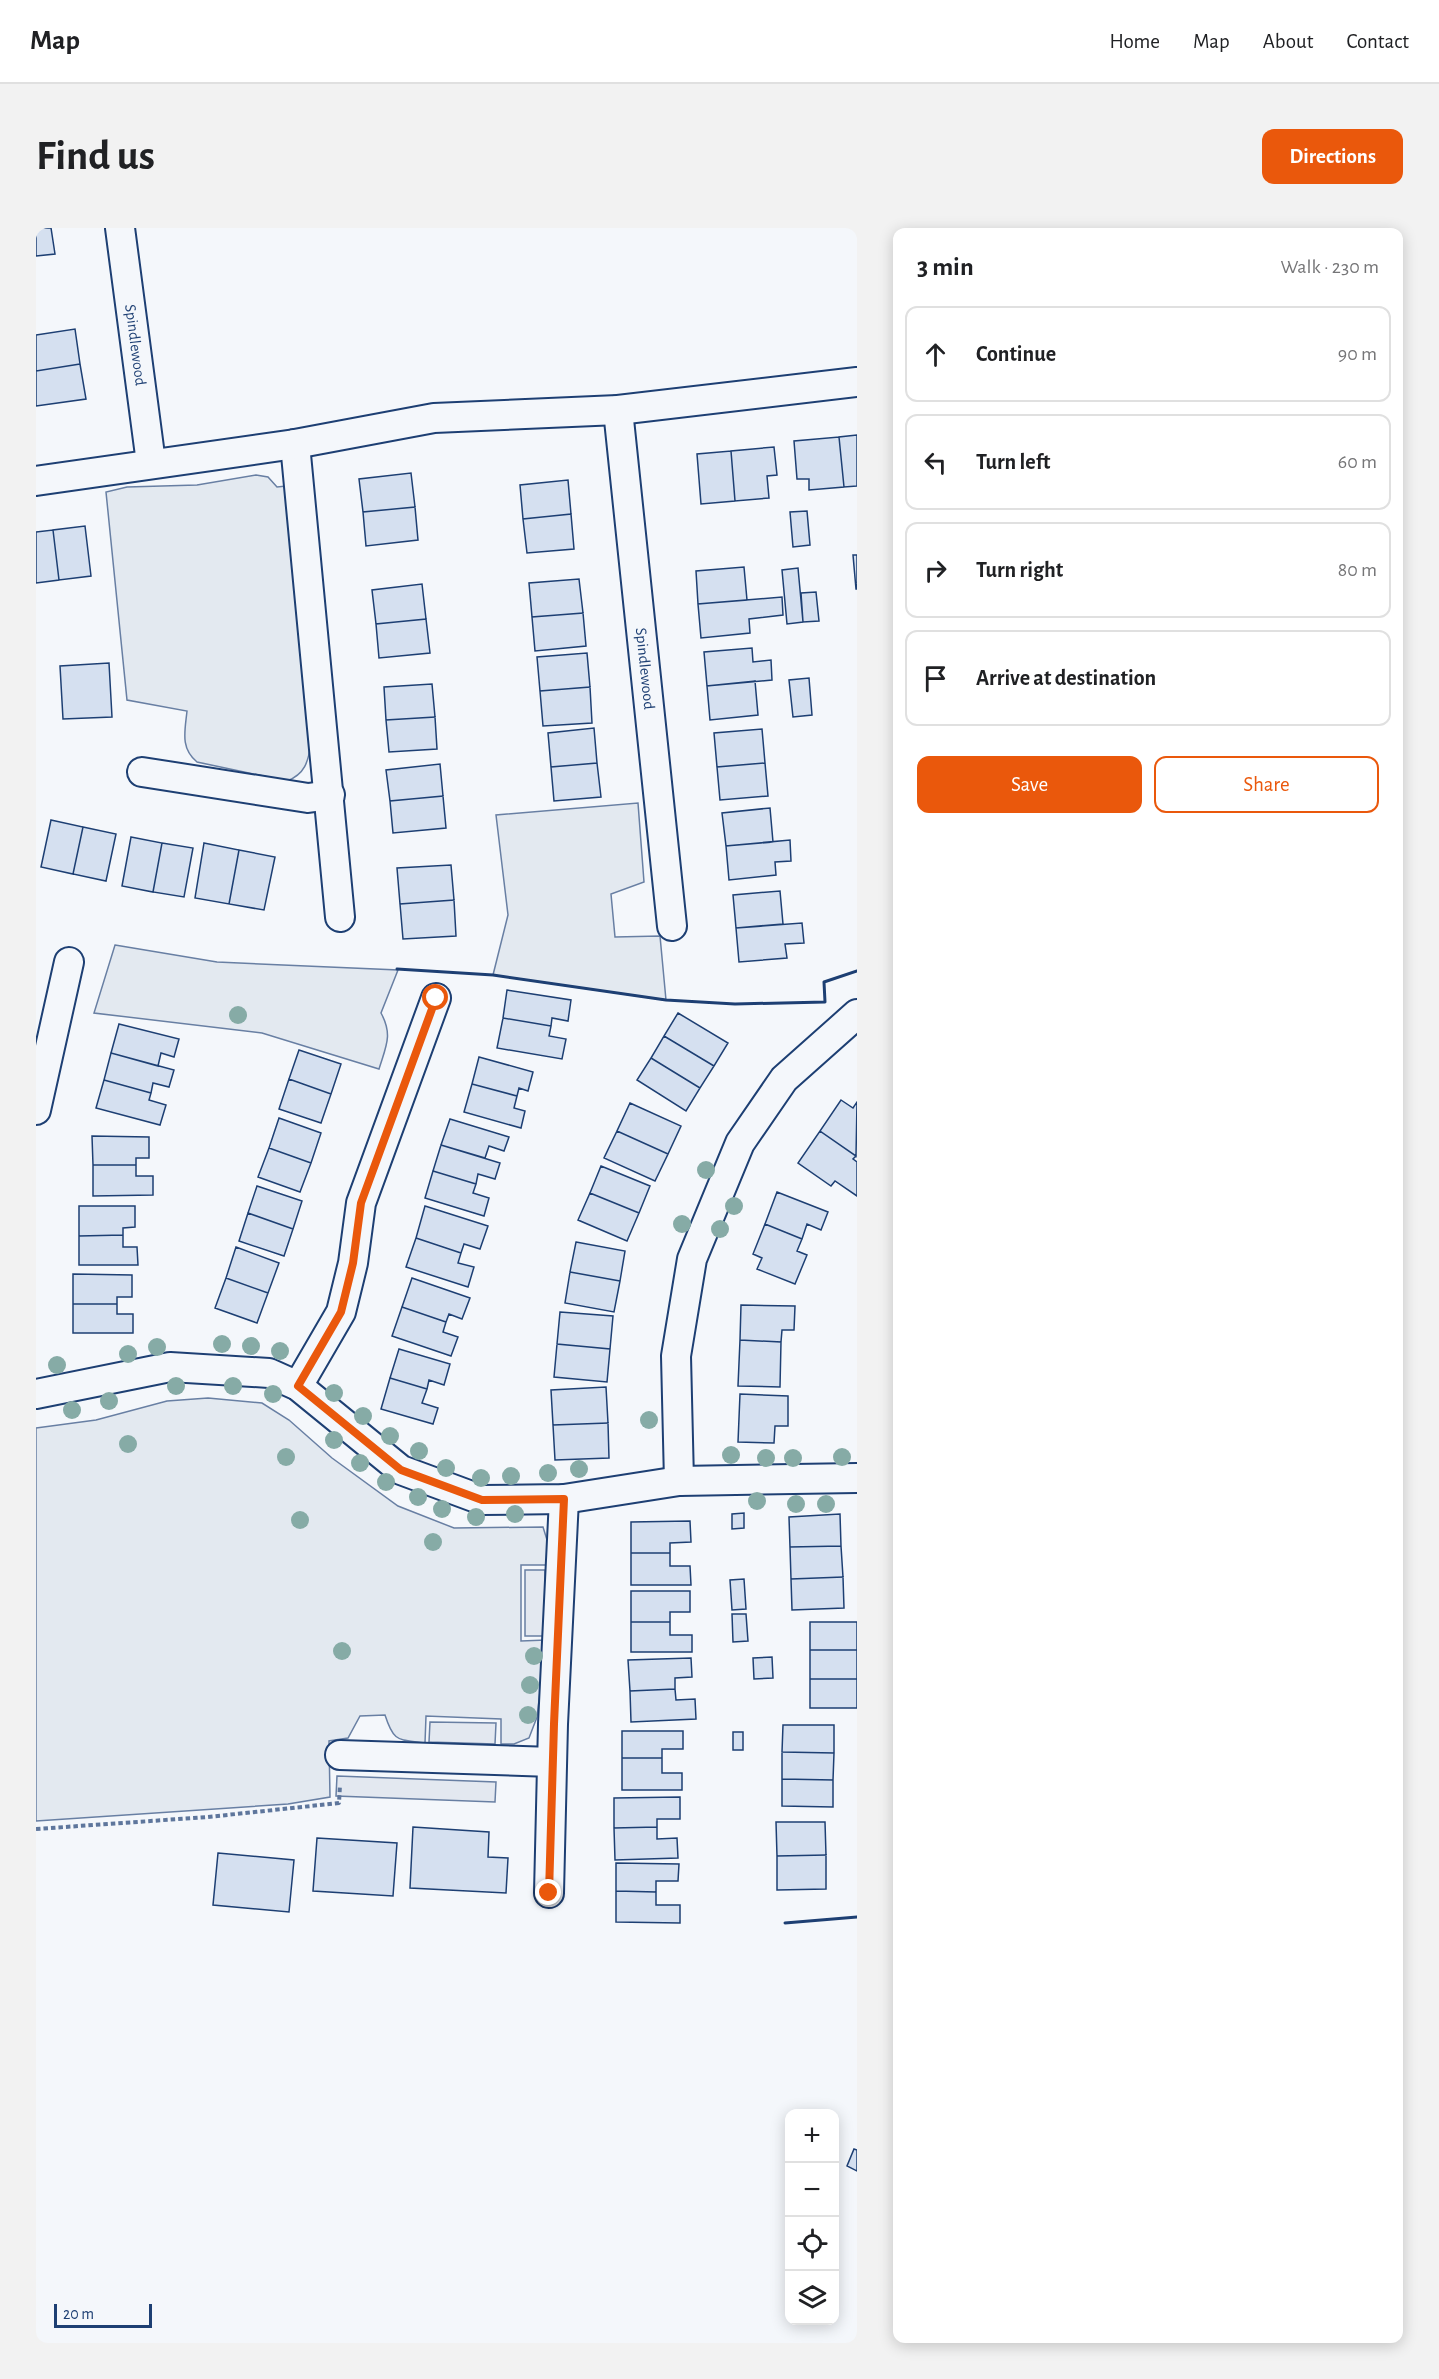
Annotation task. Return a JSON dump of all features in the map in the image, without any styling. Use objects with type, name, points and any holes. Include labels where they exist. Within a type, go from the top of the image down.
[{"type":"street","name":"Spindlewood","points":[[120,228],[151,463]]},
{"type":"street","points":[[36,481],[296,444],[434,418],[618,410],[857,382]]},
{"type":"street","name":"Spindlewood","points":[[618,410],[672,926]]},
{"type":"street","points":[[296,444],[340,917]]},
{"type":"street","points":[[142,772],[308,798],[330,795]]},
{"type":"street","points":[[38,1097],[69,962]]},
{"type":"street","points":[[298,1386],[341,1312],[353,1263],[361,1203],[436,998]]},
{"type":"street","points":[[679,1481],[676,1356],[692,1259],[740,1143],[746,1134],[784,1079],[857,1014]]},
{"type":"street","points":[[36,1394],[170,1367],[269,1373],[298,1386],[401,1470],[482,1500],[564,1499],[679,1481],[857,1478]]},
{"type":"street","points":[[549,1893],[552,1762],[564,1499]]},
{"type":"street","points":[[340,1755],[552,1762]]},
{"type":"path","points":[[36,1829],[208,1817],[339,1803],[340,1755]]},
{"type":"shaded area","points":[[256,475],[268,477],[277,487],[286,486],[311,744],[305,767],[298,775],[287,781],[197,762],[186,745],[187,711],[127,700],[106,492],[127,487],[197,485]]},
{"type":"shaded area","points":[[638,803],[644,882],[611,894],[615,937],[660,936],[666,1000],[493,975],[508,915],[496,815]]},
{"type":"shaded area","points":[[115,945],[217,962],[398,970],[381,1013],[387,1034],[386,1047],[379,1069],[262,1033],[94,1013]]},
{"type":"shaded area","points":[[208,1398],[262,1403],[289,1420],[332,1458],[398,1506],[454,1528],[543,1527],[548,1543],[548,1565],[521,1565],[521,1641],[546,1640],[537,1717],[529,1738],[514,1744],[501,1744],[501,1719],[426,1716],[425,1743],[409,1741],[394,1735],[385,1715],[360,1716],[348,1738],[329,1741],[330,1797],[288,1804],[36,1821],[36,1428],[96,1420],[167,1401]]},
{"type":"shaded area","points":[[525,1570],[545,1570],[546,1636],[525,1636]]},
{"type":"shaded area","points":[[430,1722],[496,1723],[495,1744],[429,1742]]},
{"type":"shaded area","points":[[337,1776],[496,1782],[495,1802],[336,1796]]},
{"type":"building","points":[[36,228],[51,228],[55,254],[36,256]]},
{"type":"building","points":[[75,329],[80,364],[36,371],[36,335]]},
{"type":"building","points":[[80,364],[86,399],[36,406],[36,371]]},
{"type":"building","points":[[857,435],[857,486],[844,487],[839,437]]},
{"type":"building","points":[[839,437],[844,487],[809,490],[809,479],[797,479],[794,441]]},
{"type":"building","points":[[774,447],[777,475],[767,476],[769,498],[735,501],[731,451]]},
{"type":"building","points":[[731,451],[735,501],[701,504],[697,454]]},
{"type":"building","points":[[411,473],[415,507],[363,512],[359,479]]},
{"type":"building","points":[[568,480],[571,514],[523,519],[520,485]]},
{"type":"building","points":[[415,507],[418,540],[366,546],[363,512]]},
{"type":"building","points":[[807,511],[810,545],[793,547],[790,512]]},
{"type":"building","points":[[571,514],[574,549],[527,553],[523,519]]},
{"type":"building","points":[[85,526],[91,576],[59,580],[53,530]]},
{"type":"building","points":[[53,530],[59,580],[36,583],[36,532]]},
{"type":"building","points":[[853,555],[857,555],[857,589],[856,589]]},
{"type":"building","points":[[744,567],[747,600],[698,604],[696,571]]},
{"type":"building","points":[[798,568],[803,622],[787,624],[782,570]]},
{"type":"building","points":[[579,579],[583,613],[532,617],[529,583]]},
{"type":"building","points":[[422,584],[426,619],[376,624],[372,590]]},
{"type":"building","points":[[816,592],[819,621],[803,622],[801,593]]},
{"type":"building","points":[[782,597],[783,615],[749,619],[750,633],[701,638],[698,604]]},
{"type":"building","points":[[583,613],[586,646],[535,651],[532,617]]},
{"type":"building","points":[[426,619],[430,653],[379,658],[376,624]]},
{"type":"building","points":[[752,648],[753,662],[771,660],[772,680],[707,686],[704,652]]},
{"type":"building","points":[[587,653],[590,687],[540,691],[537,657]]},
{"type":"building","points":[[109,663],[112,717],[63,719],[60,666]]},
{"type":"building","points":[[809,678],[812,715],[793,717],[789,680]]},
{"type":"building","points":[[755,681],[758,715],[710,720],[707,686]]},
{"type":"building","points":[[432,684],[435,717],[386,720],[384,687]]},
{"type":"building","points":[[590,687],[592,723],[543,726],[540,691]]},
{"type":"building","points":[[435,717],[437,749],[389,752],[386,720]]},
{"type":"building","points":[[594,728],[597,763],[551,767],[548,733]]},
{"type":"building","points":[[762,729],[765,763],[717,767],[714,733]]},
{"type":"building","points":[[597,763],[601,797],[554,801],[551,767]]},
{"type":"building","points":[[765,763],[768,796],[720,800],[717,767]]},
{"type":"building","points":[[440,764],[443,796],[390,801],[386,770]]},
{"type":"building","points":[[443,796],[446,828],[393,833],[390,801]]},
{"type":"building","points":[[770,808],[773,842],[726,846],[722,813]]},
{"type":"building","points":[[51,820],[83,827],[73,874],[41,867]]},
{"type":"building","points":[[83,827],[116,834],[106,881],[73,874]]},
{"type":"building","points":[[131,837],[162,843],[153,892],[122,886]]},
{"type":"building","points":[[790,840],[791,861],[775,862],[776,875],[729,880],[726,846]]},
{"type":"building","points":[[162,843],[193,848],[184,897],[153,892]]},
{"type":"building","points":[[204,843],[239,850],[229,904],[195,898]]},
{"type":"building","points":[[239,850],[275,857],[264,910],[229,904]]},
{"type":"building","points":[[451,865],[454,900],[400,904],[397,868]]},
{"type":"building","points":[[780,891],[783,924],[736,928],[733,895]]},
{"type":"building","points":[[454,900],[456,936],[403,939],[400,904]]},
{"type":"building","points":[[802,923],[804,943],[785,944],[787,958],[739,962],[736,928]]},
{"type":"building","points":[[507,990],[571,1000],[568,1021],[552,1018],[551,1026],[503,1018]]},
{"type":"building","points":[[678,1013],[728,1043],[714,1066],[664,1036]]},
{"type":"building","points":[[503,1018],[551,1026],[549,1036],[566,1039],[562,1059],[497,1048]]},
{"type":"building","points":[[119,1024],[179,1039],[174,1057],[161,1053],[158,1066],[111,1053]]},
{"type":"building","points":[[664,1036],[714,1066],[700,1088],[651,1058]]},
{"type":"building","points":[[299,1050],[341,1064],[331,1094],[289,1079]]},
{"type":"building","points":[[111,1053],[174,1070],[169,1087],[153,1083],[151,1093],[104,1080]]},
{"type":"building","points":[[479,1057],[533,1072],[528,1091],[519,1088],[517,1096],[472,1084]]},
{"type":"building","points":[[651,1058],[700,1088],[686,1111],[637,1080]]},
{"type":"building","points":[[289,1079],[331,1094],[321,1123],[279,1109]]},
{"type":"building","points":[[104,1080],[151,1093],[149,1100],[166,1105],[160,1125],[96,1108]]},
{"type":"building","points":[[472,1084],[517,1096],[514,1108],[525,1111],[521,1128],[464,1112]]},
{"type":"building","points":[[841,1100],[853,1108],[857,1102],[856,1156],[820,1131]]},
{"type":"building","points":[[630,1103],[681,1126],[668,1154],[617,1131]]},
{"type":"building","points":[[279,1118],[321,1133],[311,1163],[269,1148]]},
{"type":"building","points":[[450,1119],[509,1137],[504,1151],[489,1146],[485,1158],[441,1145]]},
{"type":"building","points":[[617,1131],[668,1154],[655,1181],[604,1158]]},
{"type":"building","points":[[820,1131],[856,1156],[853,1159],[857,1162],[857,1196],[835,1181],[831,1186],[798,1163]]},
{"type":"building","points":[[92,1136],[149,1137],[149,1158],[136,1158],[136,1165],[93,1165]]},
{"type":"building","points":[[441,1145],[500,1163],[495,1179],[478,1174],[476,1184],[433,1171]]},
{"type":"building","points":[[269,1148],[311,1163],[300,1192],[258,1177]]},
{"type":"building","points":[[93,1165],[136,1165],[136,1176],[153,1176],[153,1195],[93,1196]]},
{"type":"building","points":[[601,1166],[650,1186],[639,1213],[590,1193]]},
{"type":"building","points":[[433,1171],[476,1184],[473,1193],[489,1198],[484,1216],[425,1198]]},
{"type":"building","points":[[257,1186],[302,1201],[293,1229],[248,1213]]},
{"type":"building","points":[[777,1192],[828,1212],[821,1230],[807,1224],[802,1239],[765,1224]]},
{"type":"building","points":[[590,1193],[639,1213],[627,1241],[578,1220]]},
{"type":"building","points":[[79,1206],[135,1206],[135,1227],[123,1228],[123,1235],[79,1236]]},
{"type":"building","points":[[425,1206],[488,1226],[480,1249],[464,1244],[461,1253],[416,1238]]},
{"type":"building","points":[[248,1213],[293,1229],[284,1256],[239,1241]]},
{"type":"building","points":[[765,1224],[802,1239],[797,1251],[807,1255],[795,1284],[757,1269],[762,1258],[753,1254]]},
{"type":"building","points":[[123,1235],[123,1247],[137,1247],[138,1265],[79,1265],[79,1236]]},
{"type":"building","points":[[416,1238],[461,1253],[458,1263],[474,1267],[468,1287],[406,1267]]},
{"type":"building","points":[[576,1242],[625,1251],[620,1281],[570,1272]]},
{"type":"building","points":[[236,1247],[279,1263],[268,1293],[226,1278]]},
{"type":"building","points":[[570,1272],[620,1281],[614,1312],[565,1303]]},
{"type":"building","points":[[73,1274],[132,1275],[132,1297],[117,1297],[117,1304],[73,1304]]},
{"type":"building","points":[[226,1278],[268,1293],[257,1323],[215,1308]]},
{"type":"building","points":[[412,1278],[470,1298],[462,1319],[449,1314],[446,1322],[402,1307]]},
{"type":"building","points":[[73,1304],[117,1304],[117,1314],[133,1314],[133,1333],[73,1333]]},
{"type":"building","points":[[741,1305],[795,1306],[794,1330],[782,1330],[781,1342],[740,1340]]},
{"type":"building","points":[[402,1307],[446,1322],[443,1332],[458,1337],[451,1356],[392,1336]]},
{"type":"building","points":[[560,1312],[613,1316],[610,1349],[557,1344]]},
{"type":"building","points":[[740,1340],[781,1342],[780,1387],[738,1386]]},
{"type":"building","points":[[557,1344],[610,1349],[607,1382],[554,1377]]},
{"type":"building","points":[[399,1349],[450,1364],[444,1385],[429,1380],[427,1389],[390,1378]]},
{"type":"building","points":[[390,1378],[427,1389],[422,1403],[438,1408],[433,1424],[381,1409]]},
{"type":"building","points":[[606,1387],[608,1423],[553,1425],[551,1390]]},
{"type":"building","points":[[740,1394],[788,1396],[788,1426],[775,1426],[774,1443],[738,1442]]},
{"type":"building","points":[[608,1423],[609,1458],[555,1460],[553,1425]]},
{"type":"building","points":[[744,1513],[744,1528],[732,1529],[732,1514]]},
{"type":"building","points":[[840,1514],[841,1546],[790,1547],[789,1517]]},
{"type":"building","points":[[690,1521],[691,1542],[670,1543],[670,1553],[631,1553],[631,1522]]},
{"type":"building","points":[[841,1546],[843,1577],[791,1579],[790,1547]]},
{"type":"building","points":[[631,1553],[670,1553],[670,1566],[690,1566],[691,1585],[631,1585]]},
{"type":"building","points":[[843,1577],[844,1608],[792,1610],[791,1579]]},
{"type":"building","points":[[744,1579],[746,1609],[732,1610],[730,1580]]},
{"type":"building","points":[[631,1591],[690,1591],[690,1612],[670,1612],[670,1622],[631,1622]]},
{"type":"building","points":[[732,1614],[746,1614],[748,1641],[733,1642]]},
{"type":"building","points":[[631,1622],[670,1622],[670,1635],[692,1635],[692,1652],[631,1652]]},
{"type":"building","points":[[810,1622],[857,1622],[857,1650],[810,1650]]},
{"type":"building","points":[[810,1650],[857,1650],[857,1679],[810,1679]]},
{"type":"building","points":[[772,1657],[773,1678],[754,1679],[753,1658]]},
{"type":"building","points":[[691,1658],[692,1677],[675,1678],[675,1689],[630,1691],[628,1660]]},
{"type":"building","points":[[810,1679],[857,1679],[857,1708],[810,1708]]},
{"type":"building","points":[[675,1689],[676,1700],[695,1699],[696,1719],[631,1722],[630,1691]]},
{"type":"building","points":[[783,1725],[834,1725],[834,1753],[782,1752]]},
{"type":"building","points":[[622,1731],[683,1731],[683,1749],[662,1749],[662,1758],[622,1758]]},
{"type":"building","points":[[733,1732],[743,1732],[743,1750],[733,1750]]},
{"type":"building","points":[[782,1752],[834,1753],[833,1780],[782,1779]]},
{"type":"building","points":[[622,1758],[662,1758],[662,1773],[682,1773],[682,1790],[622,1790]]},
{"type":"building","points":[[782,1779],[833,1780],[833,1807],[782,1806]]},
{"type":"building","points":[[680,1797],[680,1819],[657,1819],[657,1827],[614,1828],[614,1798]]},
{"type":"building","points":[[776,1822],[825,1822],[826,1855],[777,1856]]},
{"type":"building","points":[[413,1827],[489,1832],[488,1857],[508,1858],[506,1893],[410,1888]]},
{"type":"building","points":[[657,1827],[657,1839],[677,1838],[678,1858],[615,1860],[614,1828]]},
{"type":"building","points":[[317,1838],[397,1843],[393,1896],[313,1891]]},
{"type":"building","points":[[218,1853],[294,1860],[289,1912],[213,1905]]},
{"type":"building","points":[[826,1855],[826,1889],[777,1890],[777,1856]]},
{"type":"building","points":[[616,1863],[679,1864],[678,1881],[656,1881],[656,1892],[616,1891]]},
{"type":"building","points":[[616,1891],[656,1892],[656,1905],[680,1905],[680,1923],[616,1922]]},
{"type":"building","points":[[854,2149],[857,2150],[857,2171],[847,2166]]},
{"type":"wall","points":[[397,969],[493,975],[666,1000],[735,1004],[825,1002],[824,982],[857,971]]},
{"type":"wall","points":[[785,1923],[857,1917]]},
{"type":"route","points":[[436,998],[361,1203],[353,1263],[341,1312],[298,1386],[401,1470],[482,1500],[564,1499],[549,1893]]}]
